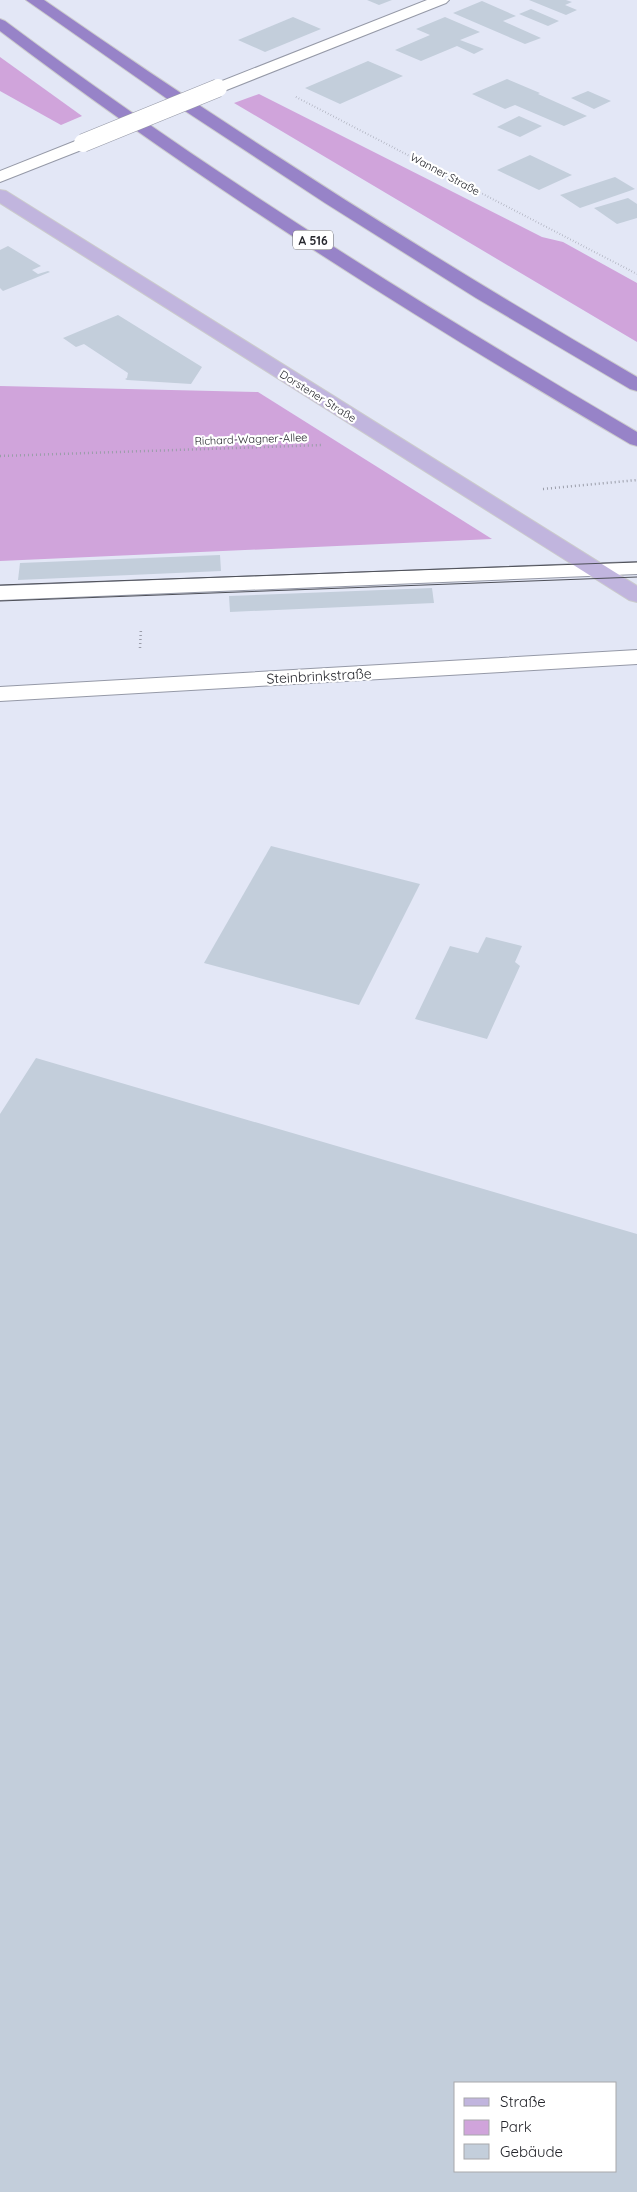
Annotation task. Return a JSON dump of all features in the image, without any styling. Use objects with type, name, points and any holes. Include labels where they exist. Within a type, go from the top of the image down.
[{"type":"highway","points":[[34,0],[127,66],[310,187],[446,272],[637,385]]},
{"type":"highway","name":"A 516","points":[[0,24],[138,124],[257,204],[478,344],[637,440]]},
{"type":"main road","name":"Dorstener Straße","points":[[0,195],[637,595]]},
{"type":"street","points":[[0,177],[441,0]]},
{"type":"street","points":[[0,593],[637,568]]},
{"type":"street","name":"Steinbrinkstraße","points":[[0,694],[637,657]]},
{"type":"path","name":"Wanner Straße","points":[[253,74],[637,274]]},
{"type":"path","name":"Richard-Wagner-Allee","points":[[0,456],[324,445]]},
{"type":"path","points":[[544,489],[637,480]]},
{"type":"green space","points":[[0,57],[82,116],[61,125],[0,91]]},
{"type":"green space","points":[[259,94],[542,237],[563,242],[637,283],[637,342],[234,103]]},
{"type":"green space","points":[[0,386],[258,392],[492,539],[0,561]]},
{"type":"building","points":[[367,0],[392,0],[379,5]]},
{"type":"building","points":[[529,0],[566,0],[572,2],[565,5],[577,10],[566,15]]},
{"type":"building","points":[[482,1],[516,16],[503,21],[541,38],[525,44],[453,13]]},
{"type":"building","points":[[531,9],[559,21],[548,26],[519,14]]},
{"type":"building","points":[[293,17],[321,29],[265,52],[238,40]]},
{"type":"building","points":[[445,17],[480,32],[460,40],[484,49],[474,54],[457,46],[421,61],[395,50],[430,35],[416,29]]},
{"type":"building","points":[[368,61],[403,76],[340,104],[305,88]]},
{"type":"building","points":[[507,79],[587,116],[564,126],[515,105],[505,109],[472,94]]},
{"type":"building","points":[[588,91],[611,101],[594,109],[571,98]]},
{"type":"building","points":[[519,116],[542,126],[520,137],[497,127]]},
{"type":"building","points":[[530,155],[572,175],[539,190],[497,170]]},
{"type":"building","points":[[615,177],[635,189],[580,208],[560,195]]},
{"type":"building","points":[[628,198],[637,204],[637,218],[617,224],[594,208]]},
{"type":"building","points":[[8,246],[41,266],[32,270],[38,274],[50,272],[3,291],[0,288],[0,250]]},
{"type":"building","points":[[118,315],[202,367],[191,384],[127,380],[125,379],[128,373],[84,344],[76,347],[63,338]]},
{"type":"building","points":[[220,555],[221,571],[18,580],[20,563]]},
{"type":"building","points":[[432,588],[434,603],[230,612],[229,596]]},
{"type":"building","points":[[271,846],[420,884],[359,1005],[204,963]]},
{"type":"building","points":[[486,937],[522,946],[515,962],[520,966],[487,1039],[415,1019],[450,946],[478,953]]},
{"type":"building","points":[[36,1058],[637,1234],[637,2192],[0,2192],[0,1114]]},
{"type":"tram line","points":[[0,585],[637,562]]},
{"type":"tram line","points":[[0,601],[637,577]]}]
